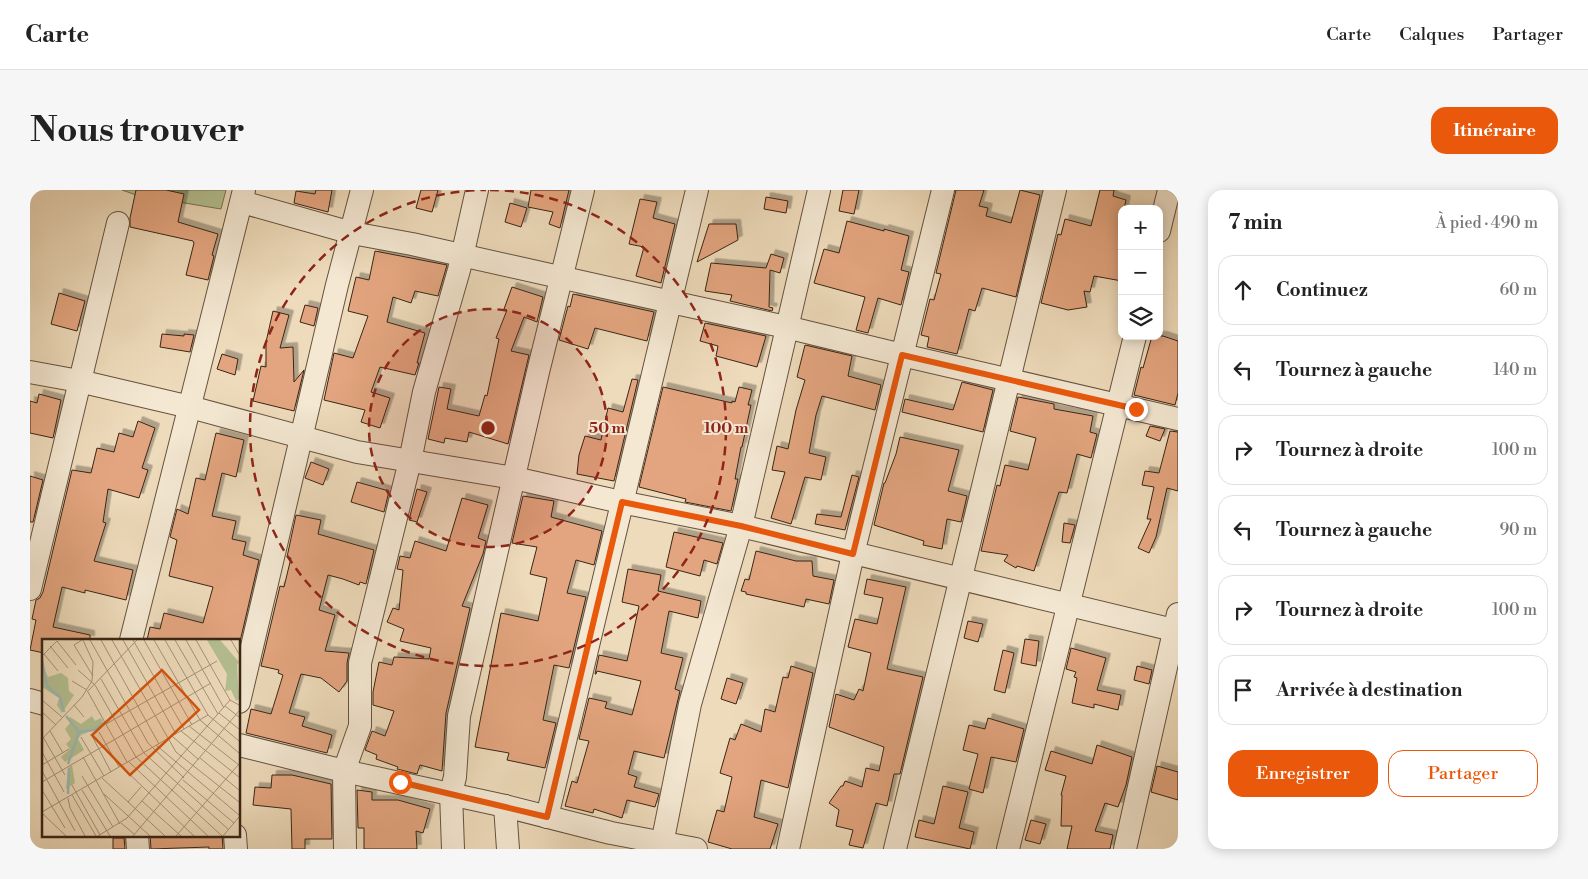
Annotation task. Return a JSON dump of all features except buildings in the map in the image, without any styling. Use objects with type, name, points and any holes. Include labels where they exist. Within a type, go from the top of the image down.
[{"type":"street","points":[[240,698],[337,286],[362,190]]},
{"type":"street","points":[[345,849],[344,771],[360,726],[360,663],[410,461],[424,392],[462,256],[477,190]]},
{"type":"street","points":[[453,849],[451,794],[455,777],[459,716],[538,372],[583,190]]},
{"type":"street","points":[[547,817],[697,190]]},
{"type":"street","points":[[662,846],[690,704],[741,526],[819,190]]},
{"type":"street","points":[[788,849],[853,554],[943,190]]},
{"type":"street","points":[[895,849],[1055,190]]},
{"type":"street","points":[[1163,215],[1169,190]]},
{"type":"street","points":[[131,639],[243,196],[352,233],[412,244],[786,326],[1178,419]]},
{"type":"street","points":[[30,590],[118,223]]},
{"type":"street","points":[[1008,849],[1134,340]]},
{"type":"street","points":[[30,372],[79,381],[190,407],[356,452],[514,478],[741,526],[1069,605],[1177,625],[1125,849]]},
{"type":"street","points":[[240,745],[344,771],[505,806],[662,846],[696,849]]},
{"type":"street","points":[[505,806],[508,849]]},
{"type":"street","points":[[137,836],[138,849]]},
{"type":"street","points":[[235,836],[236,849]]},
{"type":"green space","points":[[122,190],[226,190],[221,209],[136,195]]},
{"type":"route","points":[[400,782],[547,817],[622,502],[741,526],[853,554],[902,355],[1136,409]]}]
